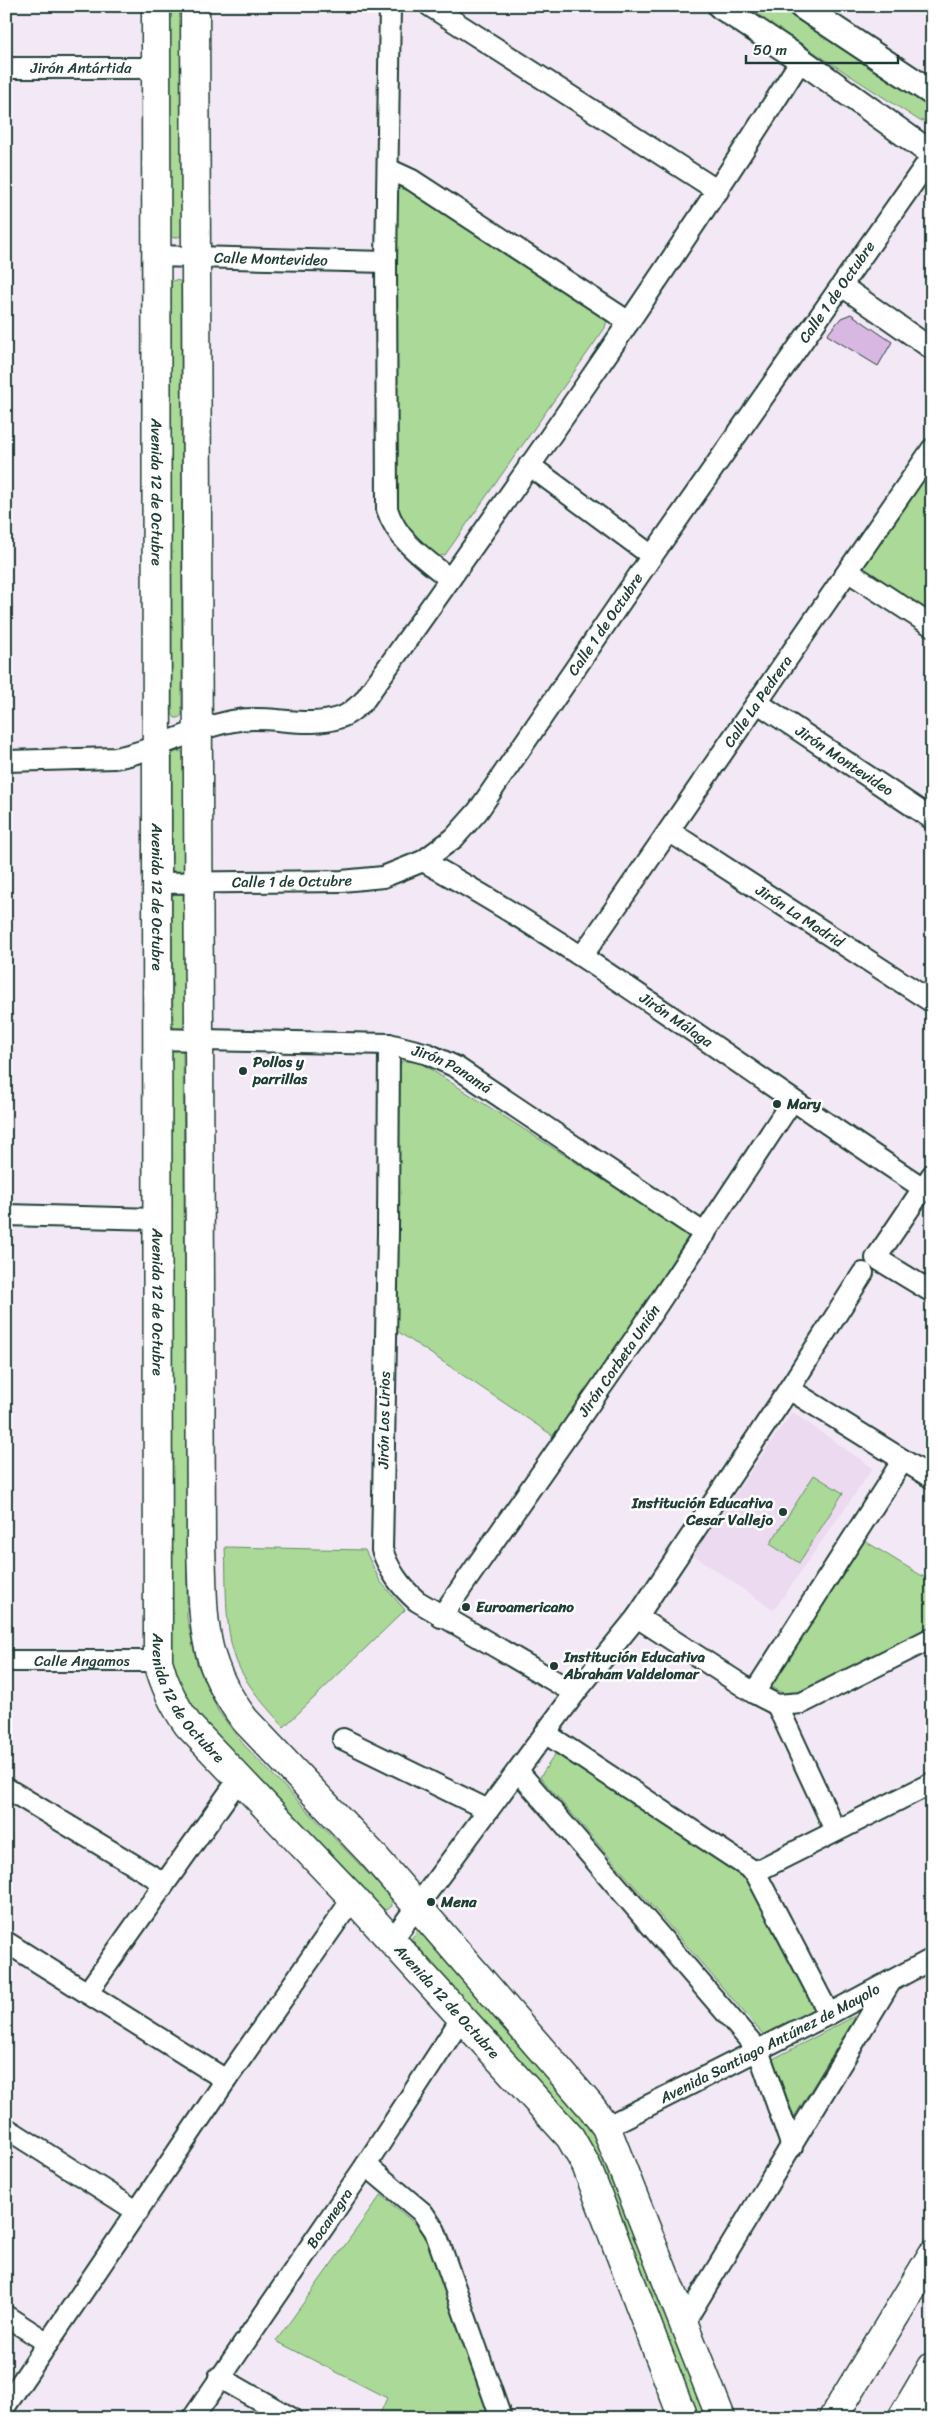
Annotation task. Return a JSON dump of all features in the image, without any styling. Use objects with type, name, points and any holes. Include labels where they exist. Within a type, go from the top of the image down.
[{"type":"main road","name":"Avenida 12 de Octubre","points":[[156,6],[158,1661],[164,1683],[174,1705],[188,1725],[463,2016],[570,2137],[586,2165],[684,2418]]},
{"type":"main road","name":"Avenida 12 de Octubre","points":[[195,6],[201,1546],[204,1620],[210,1660],[219,1681],[245,1720],[372,1854],[592,2108],[606,2128],[721,2418]]},
{"type":"main road","points":[[833,2418],[932,2256]]},
{"type":"main road","points":[[913,2411],[932,2367]]},
{"type":"street","points":[[390,6],[386,262],[387,509],[392,525],[414,551],[450,579]]},
{"type":"street","points":[[430,6],[718,191]]},
{"type":"street","points":[[720,6],[801,60],[932,155]]},
{"type":"street","points":[[801,6],[932,93]]},
{"type":"street","points":[[6,761],[115,758],[133,755],[156,745],[240,720],[318,722],[343,717],[363,702],[630,322],[718,191],[801,60]]},
{"type":"street","name":"Jirón Antártida","points":[[6,68],[156,68]]},
{"type":"street","name":"Calle 1 de Octubre","points":[[156,883],[342,881],[383,877],[424,861],[454,838],[478,811],[652,556],[932,155]]},
{"type":"street","points":[[388,169],[412,180],[630,322]]},
{"type":"street","name":"Calle Montevideo","points":[[156,256],[386,262]]},
{"type":"street","points":[[842,286],[932,349]]},
{"type":"street","name":"Calle La Pedrera","points":[[583,955],[849,572],[932,449]]},
{"type":"street","points":[[529,465],[652,556]]},
{"type":"street","points":[[849,572],[932,626]]},
{"type":"street","name":"Jirón Montevideo","points":[[758,703],[932,819]]},
{"type":"street","name":"Jirón La Madrid","points":[[669,831],[932,1002]]},
{"type":"street","name":"Jirón Málaga","points":[[424,861],[494,900],[583,955],[792,1101],[928,1182]]},
{"type":"street","name":"Jirón Panamá","points":[[156,1039],[389,1044],[428,1054],[456,1068],[705,1234]]},
{"type":"street","name":"Jirón Los Lirios","points":[[389,1044],[388,1233],[382,1550],[390,1571],[403,1589],[442,1617],[575,1693]]},
{"type":"street","name":"Jirón Corbeta Unión","points":[[442,1617],[636,1337],[792,1101]]},
{"type":"street","points":[[928,1182],[876,1258],[932,1292]]},
{"type":"street","points":[[6,1215],[156,1218]]},
{"type":"street","points":[[392,1940],[575,1693],[636,1617],[789,1389],[863,1273]]},
{"type":"street","points":[[789,1389],[932,1478]]},
{"type":"street","points":[[754,1693],[903,1460]]},
{"type":"street","points":[[636,1617],[754,1693],[777,1705],[802,1703],[932,1638]]},
{"type":"street","name":"Calle Angamos","points":[[6,1661],[158,1661]]},
{"type":"street","points":[[777,1705],[836,1830]]},
{"type":"street","points":[[545,1733],[755,1872],[829,2014]]},
{"type":"street","points":[[344,1739],[488,1810]]},
{"type":"street","points":[[518,1771],[758,2050],[792,2147]]},
{"type":"street","points":[[87,1993],[238,1779]]},
{"type":"street","points":[[755,1872],[932,1783]]},
{"type":"street","points":[[6,1788],[164,1884]]},
{"type":"street","points":[[6,2405],[226,2080],[353,1898]]},
{"type":"street","points":[[6,1942],[226,2080]]},
{"type":"street","name":"Avenida Santiago Antúnez de Mayolo","points":[[606,2128],[932,1959]]},
{"type":"street","points":[[684,2323],[891,1981]]},
{"type":"street","name":"Bocanegra","points":[[193,2418],[366,2165],[463,2016]]},
{"type":"street","points":[[6,2128],[138,2212]]},
{"type":"street","points":[[366,2165],[423,2213],[435,2231],[501,2418]]},
{"type":"street","points":[[6,2316],[48,2343]]},
{"type":"street","points":[[220,2377],[291,2418]]},
{"type":"shaded area","name":"Institución Educativa Cesar Vallejo","points":[[792,1412],[873,1468],[774,1610],[693,1555]]},
{"type":"green space","points":[[169,6],[181,6],[182,236],[173,238],[169,234]]},
{"type":"green space","points":[[743,6],[778,6],[932,108],[932,120],[920,121]]},
{"type":"green space","points":[[408,187],[608,316],[605,328],[445,555],[434,557],[417,544],[406,532],[399,518],[394,497],[392,192],[398,188]]},
{"type":"green space","points":[[175,280],[181,283],[182,715],[179,718],[175,718],[172,714],[171,282]]},
{"type":"green space","points":[[932,458],[932,617],[856,569]]},
{"type":"green space","points":[[181,751],[184,755],[184,869],[183,873],[176,873],[172,870],[172,755],[175,752]]},
{"type":"green space","points":[[176,890],[183,895],[185,1025],[179,1032],[173,1027],[172,897]]},
{"type":"green space","points":[[175,1047],[183,1051],[187,1618],[197,1664],[218,1711],[244,1745],[391,1897],[392,1906],[387,1910],[379,1908],[202,1725],[179,1693],[170,1655],[171,1050]]},
{"type":"green space","points":[[402,1061],[419,1062],[689,1235],[558,1439],[397,1331],[397,1071]]},
{"type":"green space","points":[[814,1475],[843,1493],[799,1563],[770,1544]]},
{"type":"green space","points":[[865,1541],[932,1582],[932,1626],[792,1697],[770,1687]]},
{"type":"green space","points":[[225,1547],[365,1550],[380,1581],[405,1610],[284,1727],[249,1685],[235,1656],[228,1626]]},
{"type":"green space","points":[[558,1750],[753,1881],[820,2010],[768,2040],[540,1777]]},
{"type":"green space","points":[[418,1930],[589,2123],[606,2152],[710,2418],[694,2418],[579,2130],[411,1939]]},
{"type":"green space","points":[[857,2015],[794,2117],[773,2059]]},
{"type":"green space","points":[[381,2195],[425,2232],[493,2418],[378,2418],[387,2398],[276,2341]]},
{"type":"building","points":[[851,314],[892,342],[878,366],[827,335],[841,318]]},
{"type":"place","name":"Pollos y parrillas","points":[[243,1071]]},
{"type":"place","name":"Mary","points":[[777,1104]]},
{"type":"place","name":"Institución Educativa Cesar Vallejo","points":[[783,1512]]},
{"type":"place","name":"Euroamericano","points":[[466,1607]]},
{"type":"place","name":"Institución Educativa Abraham Valdelomar","points":[[554,1666]]},
{"type":"place","name":"Mena","points":[[431,1902]]}]
